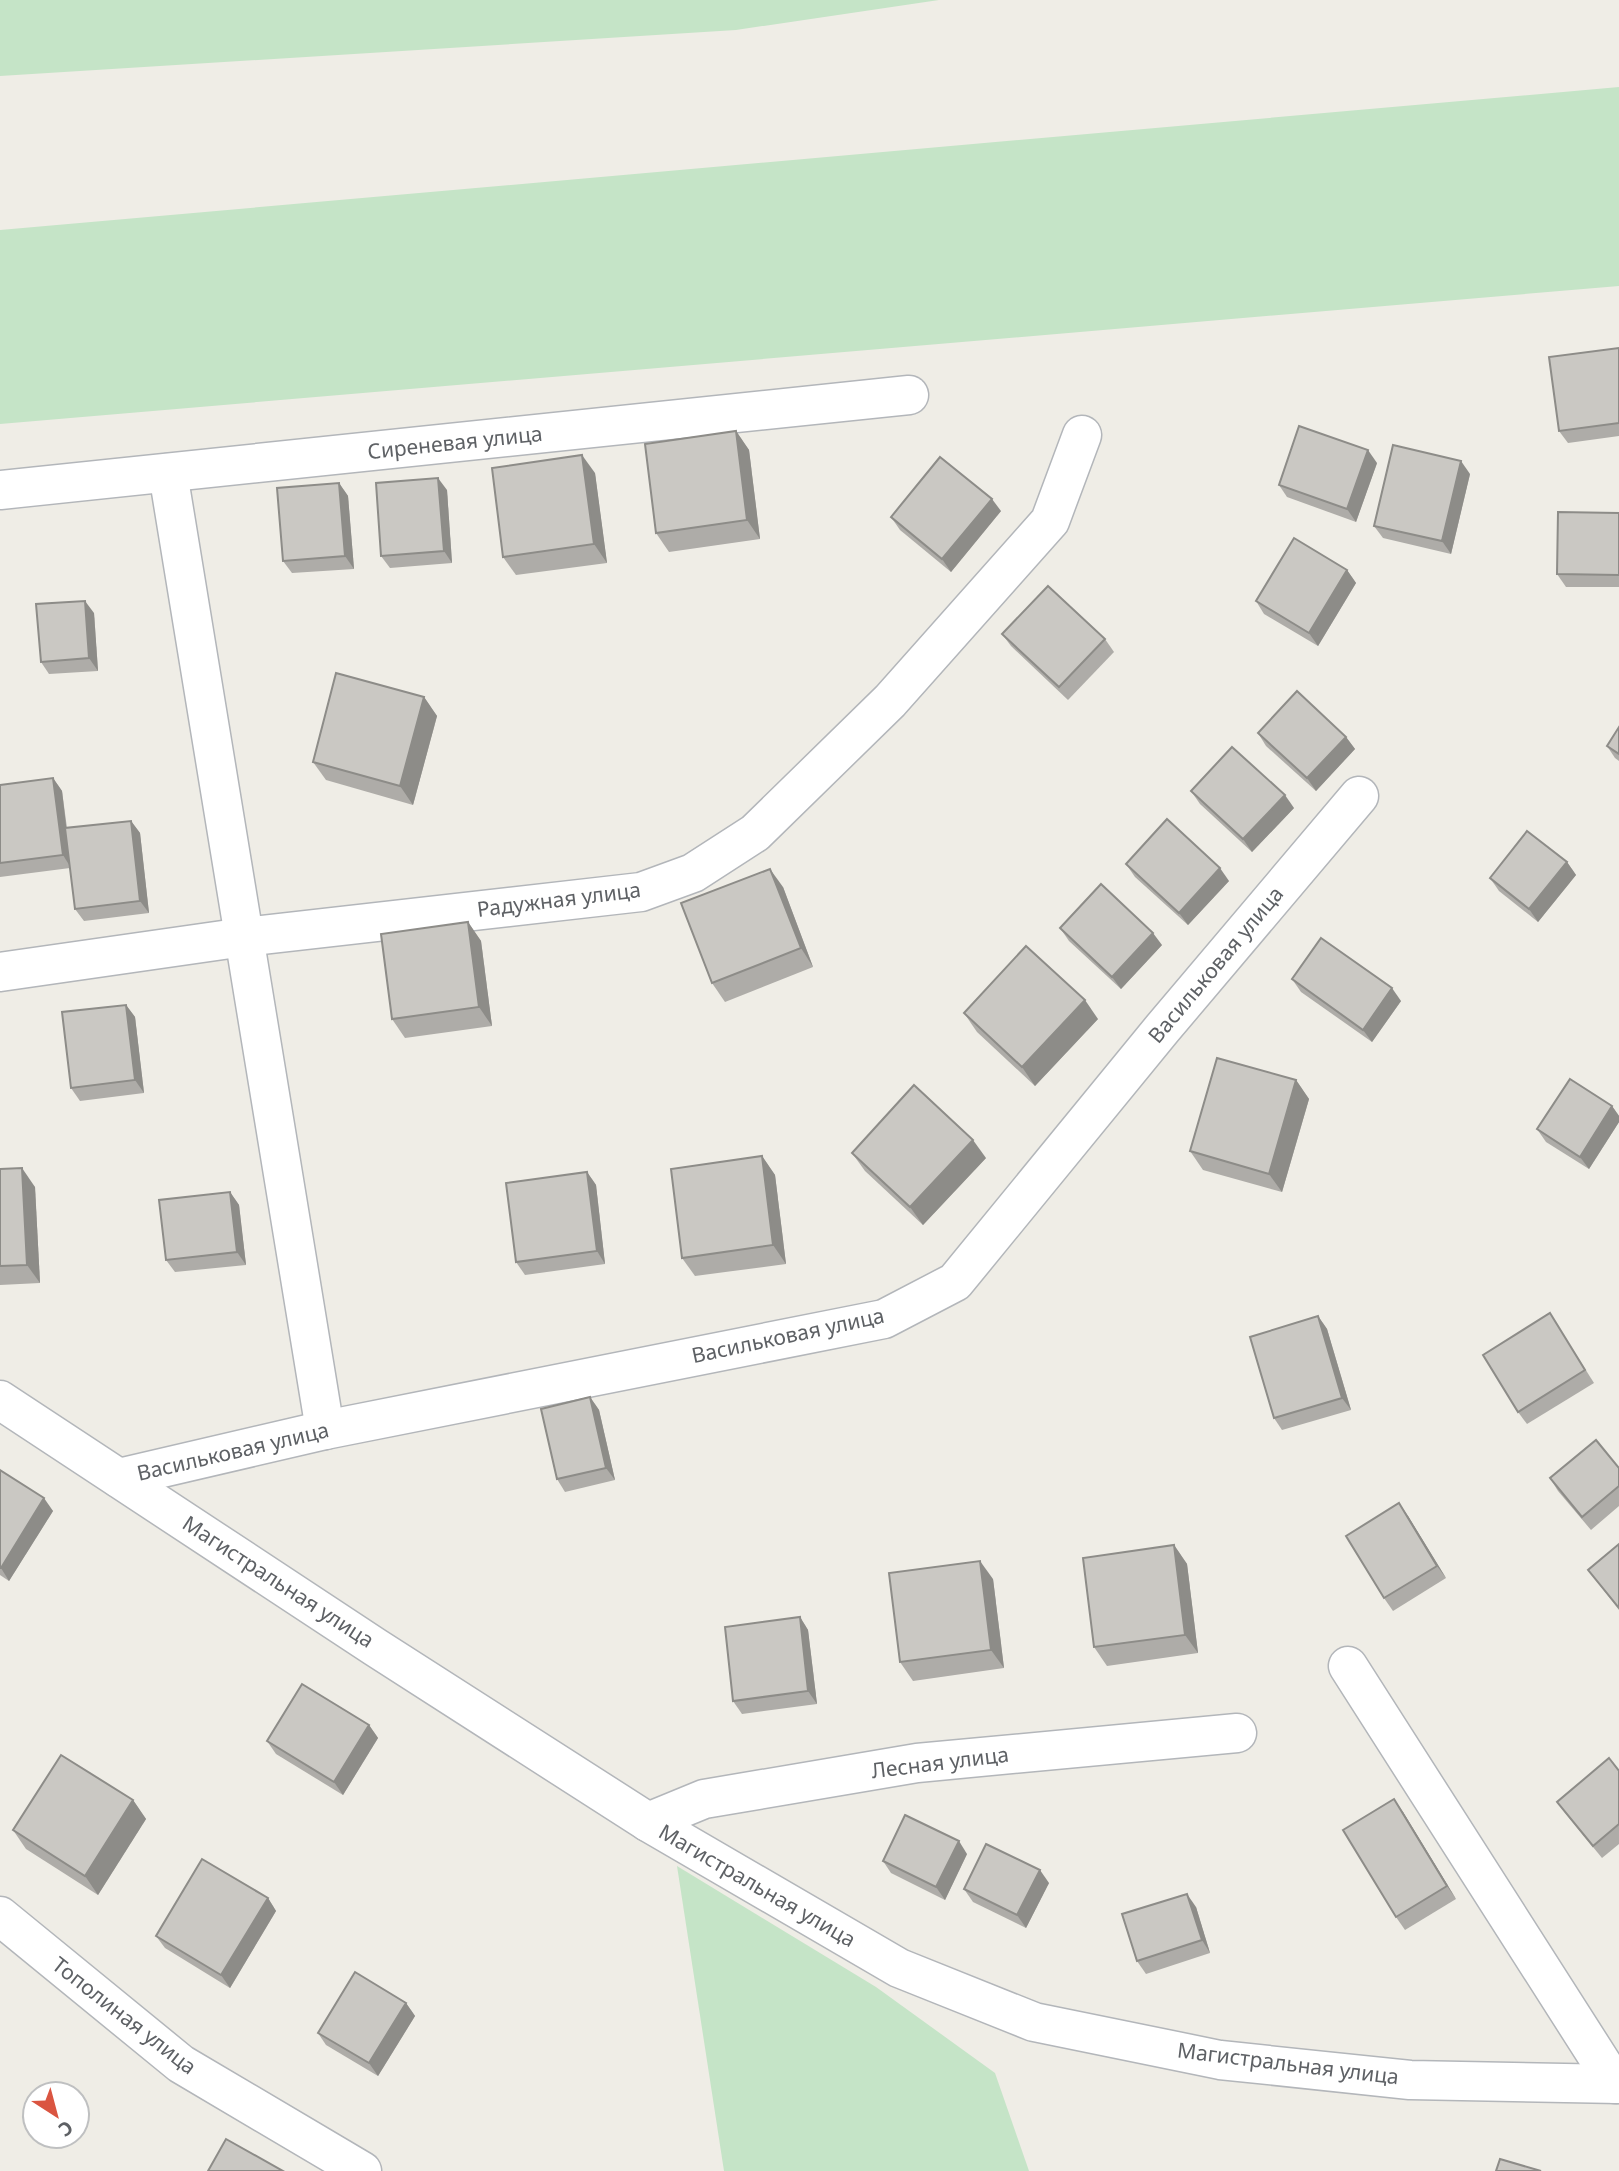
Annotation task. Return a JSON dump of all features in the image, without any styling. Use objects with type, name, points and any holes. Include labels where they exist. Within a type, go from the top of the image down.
[{"type":"street","name":"Сиреневая улица","points":[[0,490],[909,394]]},
{"type":"street","name":"Радужная улица","points":[[0,972],[244,937],[642,892],[693,873],[755,833],[890,701],[1050,521],[1082,435]]},
{"type":"street","points":[[168,473],[325,1430]]},
{"type":"street","name":"Васильковая улица","points":[[119,1478],[325,1430],[884,1318],[955,1282],[1162,1029],[1359,796]]},
{"type":"street","name":"Магистральная улица","points":[[0,1400],[375,1647],[649,1822],[899,1968],[1034,2022],[1220,2060],[1410,2080],[1617,2084]]},
{"type":"street","points":[[1348,1666],[1617,2084]]},
{"type":"street","name":"Лесная улица","points":[[649,1822],[704,1799],[917,1763],[1237,1733]]},
{"type":"street","name":"Тополиная улица","points":[[0,1916],[180,2064],[362,2171]]},
{"type":"green space","points":[[0,0],[939,0],[736,30],[0,76]]},
{"type":"green space","points":[[1619,87],[1619,286],[0,424],[0,230]]},
{"type":"green space","points":[[677,1866],[876,1987],[995,2073],[1029,2171],[724,2171]]},
{"type":"building","points":[[1619,348],[1619,423],[1559,431],[1549,357]]},
{"type":"building","points":[[1299,426],[1368,450],[1347,509],[1279,485]]},
{"type":"building","points":[[736,431],[747,520],[656,533],[645,444]]},
{"type":"building","points":[[1393,445],[1461,461],[1442,541],[1374,526]]},
{"type":"building","points":[[582,455],[594,544],[503,557],[492,468]]},
{"type":"building","points":[[940,457],[992,499],[942,559],[891,517]]},
{"type":"building","points":[[438,478],[444,551],[381,556],[376,483]]},
{"type":"building","points":[[339,483],[345,556],[283,561],[277,488]]},
{"type":"building","points":[[1558,512],[1619,513],[1619,575],[1557,574]]},
{"type":"building","points":[[1294,538],[1347,570],[1309,633],[1256,601]]},
{"type":"building","points":[[1048,586],[1105,639],[1059,687],[1002,634]]},
{"type":"building","points":[[85,601],[89,658],[41,662],[36,604]]},
{"type":"building","points":[[336,673],[424,697],[400,786],[313,762]]},
{"type":"building","points":[[1297,691],[1346,737],[1307,778],[1258,733]]},
{"type":"building","points":[[1619,727],[1619,754],[1607,746]]},
{"type":"building","points":[[1232,747],[1285,795],[1243,839],[1191,791]]},
{"type":"building","points":[[53,778],[63,855],[0,863],[0,785]]},
{"type":"building","points":[[1167,819],[1220,868],[1179,913],[1126,864]]},
{"type":"building","points":[[131,821],[140,901],[75,909],[65,828]]},
{"type":"building","points":[[1527,831],[1567,862],[1529,909],[1490,878]]},
{"type":"building","points":[[770,869],[801,948],[712,983],[681,903]]},
{"type":"building","points":[[1101,884],[1153,933],[1112,977],[1060,928]]},
{"type":"building","points":[[468,922],[479,1007],[392,1019],[381,934]]},
{"type":"building","points":[[1321,938],[1392,988],[1363,1030],[1292,979]]},
{"type":"building","points":[[1026,946],[1085,1000],[1022,1067],[964,1013]]},
{"type":"building","points":[[126,1005],[135,1080],[71,1088],[62,1012]]},
{"type":"building","points":[[1217,1058],[1296,1080],[1269,1174],[1190,1151]]},
{"type":"building","points":[[1570,1079],[1612,1106],[1580,1157],[1537,1129]]},
{"type":"building","points":[[914,1085],[973,1140],[910,1207],[852,1153]]},
{"type":"building","points":[[762,1156],[773,1245],[682,1258],[671,1169]]},
{"type":"building","points":[[22,1168],[27,1265],[0,1266],[0,1169]]},
{"type":"building","points":[[587,1172],[597,1251],[516,1262],[506,1183]]},
{"type":"building","points":[[230,1192],[237,1252],[166,1260],[159,1200]]},
{"type":"building","points":[[1550,1313],[1585,1370],[1518,1412],[1483,1355]]},
{"type":"building","points":[[1318,1316],[1342,1398],[1274,1418],[1250,1337]]},
{"type":"building","points":[[590,1397],[606,1468],[557,1479],[541,1409]]},
{"type":"building","points":[[1596,1440],[1619,1468],[1619,1486],[1582,1517],[1550,1478]]},
{"type":"building","points":[[0,1470],[44,1498],[1,1568],[0,1568]]},
{"type":"building","points":[[1399,1503],[1437,1566],[1384,1598],[1346,1536]]},
{"type":"building","points":[[1619,1544],[1619,1608],[1588,1570]]},
{"type":"building","points":[[1174,1545],[1185,1635],[1094,1647],[1083,1558]]},
{"type":"building","points":[[980,1561],[991,1650],[900,1662],[889,1573]]},
{"type":"building","points":[[800,1617],[808,1691],[733,1701],[725,1627]]},
{"type":"building","points":[[302,1684],[369,1725],[334,1782],[267,1741]]},
{"type":"building","points":[[61,1755],[133,1800],[85,1876],[13,1830]]},
{"type":"building","points":[[1609,1758],[1619,1771],[1619,1824],[1593,1846],[1557,1802]]},
{"type":"building","points":[[1394,1799],[1447,1886],[1396,1917],[1343,1830]]},
{"type":"building","points":[[905,1815],[959,1841],[936,1887],[883,1861]]},
{"type":"building","points":[[986,1844],[1040,1870],[1017,1915],[964,1889]]},
{"type":"building","points":[[202,1859],[268,1898],[221,1975],[156,1936]]},
{"type":"building","points":[[1187,1894],[1202,1940],[1137,1961],[1122,1914]]},
{"type":"building","points":[[355,1972],[406,2003],[369,2063],[318,2033]]},
{"type":"building","points":[[226,2139],[283,2171],[208,2171]]},
{"type":"building","points":[[1500,2159],[1541,2171],[1496,2171]]}]
